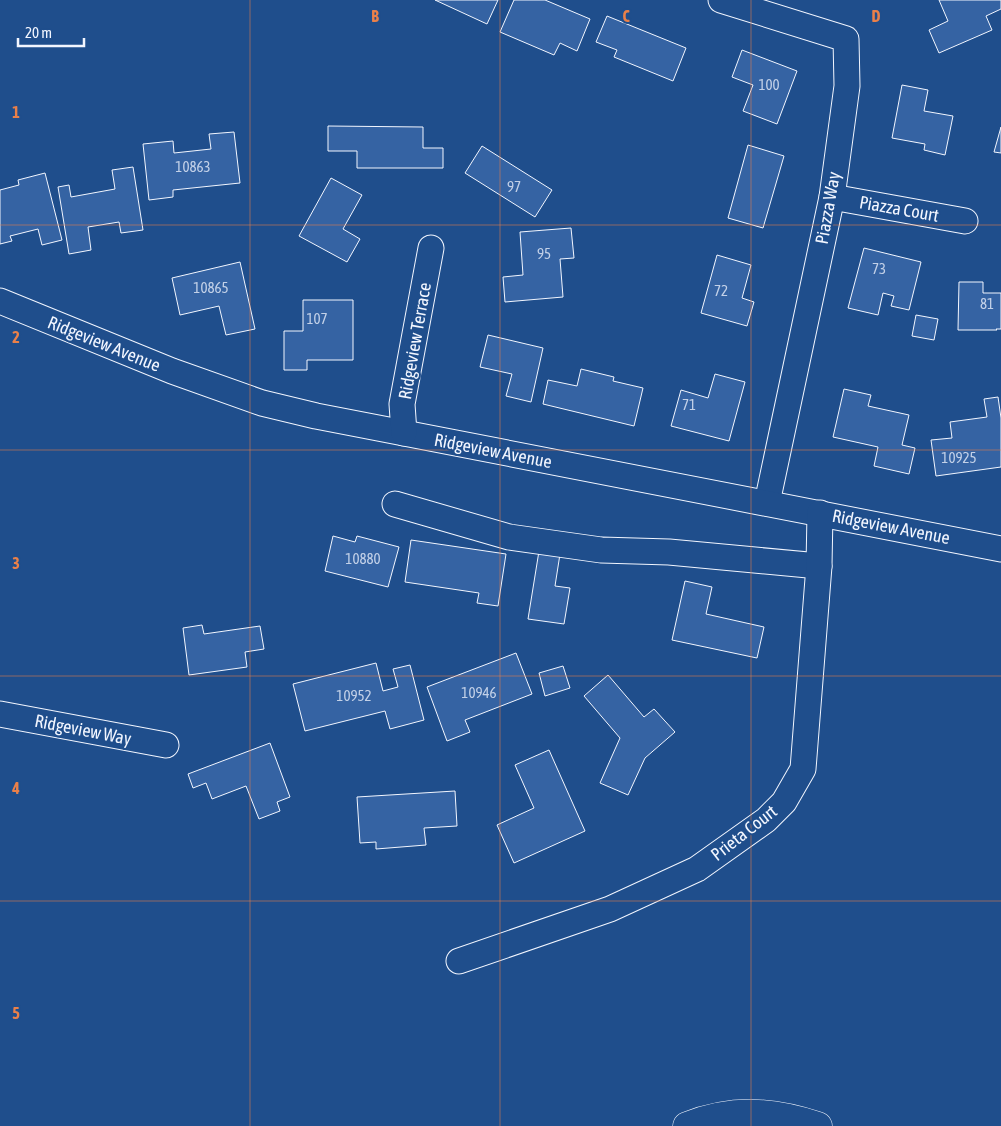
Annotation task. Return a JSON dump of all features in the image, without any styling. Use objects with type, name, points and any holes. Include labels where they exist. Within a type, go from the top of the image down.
[{"type":"main road","points":[[688,1126],[725,1115],[750,1113],[771,1114],[818,1126]]},
{"type":"street","name":"Piazza Way","points":[[721,0],[846,39],[847,86],[832,196],[767,503]]},
{"type":"street","name":"Piazza Court","points":[[832,196],[965,221]]},
{"type":"street","name":"Ridgeview Terrace","points":[[404,433],[402,404],[431,248]]},
{"type":"street","name":"Ridgeview Avenue","points":[[0,301],[172,371],[262,403],[316,416],[1001,549]]},
{"type":"street","points":[[395,504],[509,537],[583,548],[669,552],[819,566]]},
{"type":"street","name":"Prieta Court","points":[[459,961],[610,909],[697,868],[766,820],[784,802],[803,769],[819,566],[820,513]]},
{"type":"street","name":"Ridgeview Way","points":[[0,714],[166,745]]},
{"type":"building","points":[[435,0],[498,0],[487,24]]},
{"type":"building","points":[[514,0],[545,0],[590,19],[577,51],[560,43],[554,55],[500,32]]},
{"type":"building","points":[[939,0],[1001,0],[1001,9],[986,16],[992,30],[939,53],[929,30],[948,21]]},
{"type":"building","points":[[607,16],[686,48],[673,81],[614,57],[617,50],[596,42]]},
{"type":"building","points":[[742,50],[797,71],[777,124],[743,111],[753,85],[732,77]]},
{"type":"building","points":[[902,85],[928,90],[924,111],[953,116],[945,155],[924,150],[925,144],[892,138]]},
{"type":"building","points":[[328,126],[423,127],[423,148],[443,148],[443,168],[357,168],[357,151],[328,151]]},
{"type":"building","points":[[1001,127],[1001,153],[994,152]]},
{"type":"building","points":[[234,132],[240,183],[173,190],[173,197],[149,200],[143,144],[173,141],[174,153],[211,149],[209,134]]},
{"type":"building","points":[[748,145],[784,156],[763,228],[728,218]]},
{"type":"building","points":[[482,146],[552,190],[535,217],[465,173]]},
{"type":"building","points":[[133,167],[143,230],[121,233],[119,222],[88,227],[91,250],[69,254],[58,187],[69,185],[71,197],[115,189],[112,170]]},
{"type":"building","points":[[45,173],[62,240],[42,245],[38,229],[10,236],[12,241],[0,244],[0,190],[19,185],[18,180]]},
{"type":"building","points":[[331,178],[362,195],[343,229],[360,239],[347,262],[299,236]]},
{"type":"building","points":[[571,228],[574,258],[560,259],[563,297],[505,302],[503,277],[523,275],[520,232]]},
{"type":"building","points":[[864,248],[921,262],[909,310],[891,306],[894,296],[883,293],[878,315],[848,308]]},
{"type":"building","points":[[717,255],[751,265],[742,298],[754,302],[747,326],[701,313]]},
{"type":"building","points":[[240,262],[255,329],[226,335],[219,306],[180,315],[172,278]]},
{"type":"building","points":[[959,282],[983,282],[983,293],[1001,293],[1001,329],[958,330]]},
{"type":"building","points":[[303,300],[353,300],[353,360],[307,360],[307,370],[284,370],[284,331],[303,331]]},
{"type":"building","points":[[916,315],[938,319],[934,340],[912,336]]},
{"type":"building","points":[[488,335],[543,348],[531,402],[506,396],[512,374],[480,367]]},
{"type":"building","points":[[581,369],[614,377],[613,381],[643,388],[634,426],[543,404],[548,380],[577,386]]},
{"type":"building","points":[[715,374],[745,382],[729,441],[671,426],[681,390],[708,398]]},
{"type":"building","points":[[844,389],[871,395],[868,406],[909,415],[902,445],[915,448],[909,474],[874,466],[878,447],[833,437]]},
{"type":"building","points":[[998,397],[1001,418],[1001,467],[936,476],[931,440],[952,438],[950,422],[987,417],[984,399]]},
{"type":"building","points":[[333,536],[355,542],[357,536],[399,547],[388,587],[325,571]]},
{"type":"building","points":[[411,540],[506,554],[498,606],[477,603],[479,593],[405,582]]},
{"type":"building","points":[[539,551],[560,554],[555,586],[570,588],[564,624],[528,619]]},
{"type":"building","points":[[685,581],[712,587],[706,614],[764,627],[757,658],[672,640]]},
{"type":"building","points":[[202,625],[204,634],[260,626],[264,649],[245,652],[247,667],[189,675],[183,628]]},
{"type":"building","points":[[516,653],[532,694],[465,720],[470,732],[447,741],[427,687]]},
{"type":"building","points":[[376,663],[383,691],[398,687],[393,669],[410,665],[424,720],[390,729],[385,711],[305,731],[293,684]]},
{"type":"building","points":[[563,666],[570,688],[545,696],[539,673]]},
{"type":"building","points":[[608,675],[644,717],[654,709],[675,732],[645,758],[628,795],[600,783],[620,738],[584,696]]},
{"type":"building","points":[[270,743],[290,797],[277,802],[280,811],[259,819],[246,786],[212,799],[206,783],[193,788],[188,774]]},
{"type":"building","points":[[549,750],[585,831],[514,863],[497,825],[534,808],[515,765]]},
{"type":"building","points":[[455,791],[457,826],[424,828],[426,845],[376,849],[376,842],[360,843],[357,797]]}]
